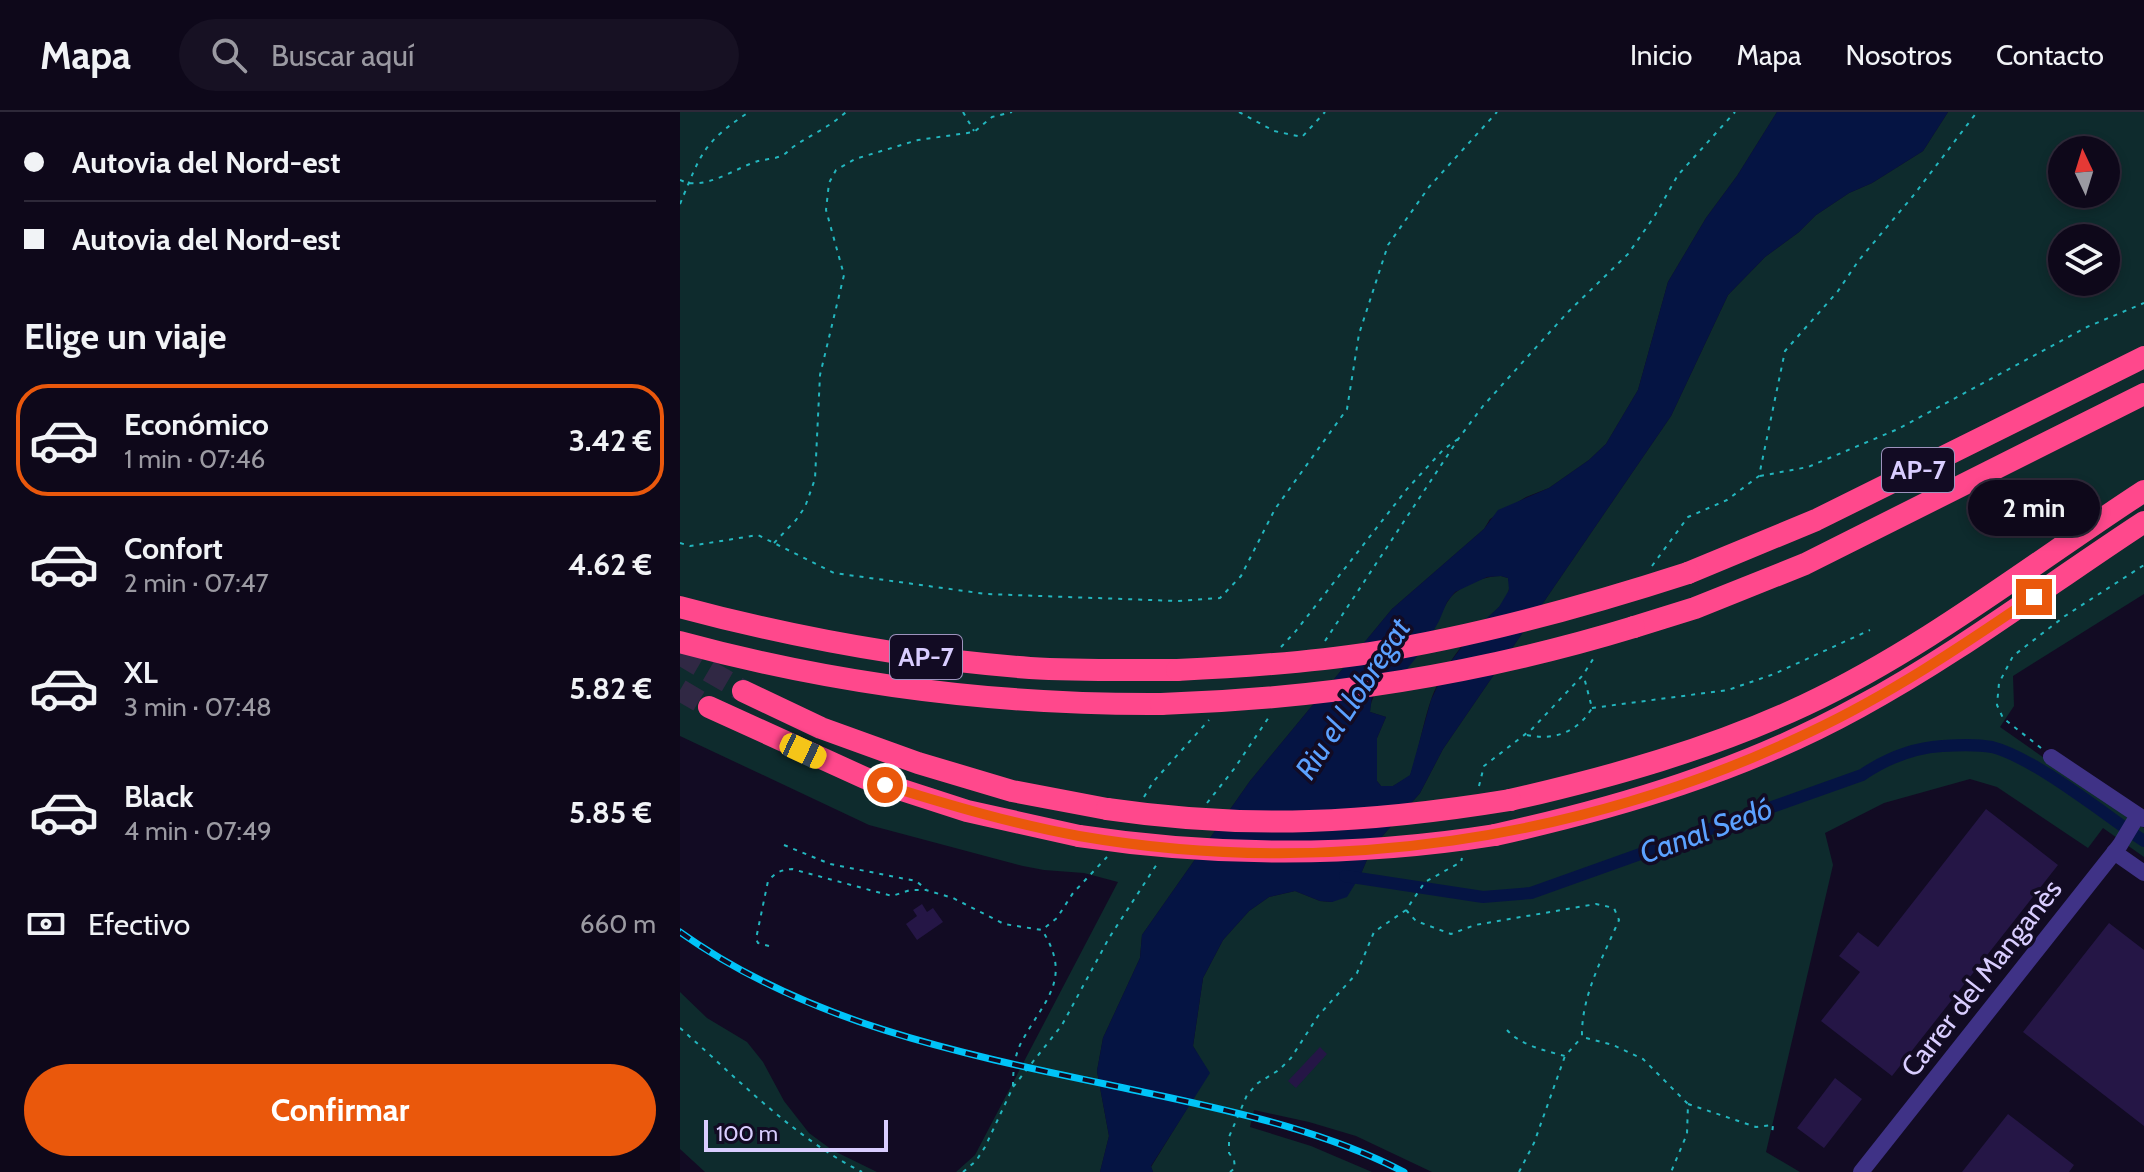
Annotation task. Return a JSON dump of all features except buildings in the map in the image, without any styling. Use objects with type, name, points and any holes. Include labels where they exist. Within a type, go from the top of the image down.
[{"type":"highway","name":"AP-7","points":[[680,607],[756,627],[894,653],[1030,668],[1177,670],[1292,663],[1419,644],[1552,614],[1688,573],[1749,550],[2144,357]]},
{"type":"highway","name":"AP-7","points":[[680,642],[810,673],[895,688],[1031,702],[1161,704],[1270,699],[1419,679],[1585,642],[1757,585],[1854,541],[2144,394]]},
{"type":"highway","points":[[743,691],[821,728],[906,759],[1012,791],[1107,809],[1225,822],[1336,822],[1403,816],[1510,800],[1632,770],[1691,751],[1806,705],[1920,641],[2144,491]]},
{"type":"highway","points":[[709,707],[865,778],[967,811],[1079,836],[1194,850],[1290,853],[1432,845],[1561,821],[1659,793],[1810,732],[1906,680],[1989,628],[2144,522]]},
{"type":"street","points":[[2051,757],[2138,819]]},
{"type":"street","name":"Carrer del Manganès","points":[[1861,1172],[2138,819]]},
{"type":"street","points":[[2117,848],[2144,873]]},
{"type":"path","points":[[680,204],[702,152],[718,132],[749,112]]},
{"type":"path","points":[[680,180],[689,184],[782,156],[846,112]]},
{"type":"path","points":[[963,112],[974,132]]},
{"type":"path","points":[[774,543],[805,507],[815,479],[820,375],[844,275],[826,210],[829,183],[836,170],[855,159],[918,140],[974,132],[992,117],[1012,112]]},
{"type":"path","points":[[1239,112],[1274,131],[1302,137],[1325,112]]},
{"type":"path","points":[[680,543],[690,546],[758,535],[834,573],[986,594],[1177,601],[1220,598],[1241,576],[1275,509],[1347,409],[1359,334],[1388,245],[1429,187],[1497,112]]},
{"type":"path","points":[[1326,640],[1483,406],[1568,312],[1628,254],[1648,227],[1678,175],[1735,112]]},
{"type":"path","points":[[1785,351],[1838,291],[1859,260],[1977,112]]},
{"type":"path","points":[[1759,476],[1808,467],[1898,429],[2087,327],[2144,303]]},
{"type":"path","points":[[2051,757],[2003,718],[1997,705],[1999,683],[2013,656],[2077,608],[2144,565]]},
{"type":"path","points":[[1592,708],[1728,690],[1774,674],[1870,630]]},
{"type":"path","points":[[1526,735],[1560,736],[1584,722],[1592,708],[1583,675]]},
{"type":"path","points":[[1209,800],[1234,769],[1268,717]]},
{"type":"path","points":[[784,845],[830,864],[916,881],[926,890]]},
{"type":"path","points":[[963,1172],[976,1161],[985,1147],[1013,1087],[1062,1025],[1109,938],[1157,864]]},
{"type":"path","points":[[769,946],[758,943],[756,939],[768,881],[782,870],[792,869],[892,896],[910,890],[926,890],[953,898],[1004,924],[1042,930],[1053,946],[1057,967],[1053,991],[1020,1046],[1013,1069],[1013,1087]]},
{"type":"path","points":[[1230,1172],[1235,1168],[1229,1153],[1229,1137],[1242,1102],[1258,1083],[1291,1058],[1318,1016],[1357,973],[1374,932],[1406,910],[1416,921],[1451,934],[1475,925],[1596,904],[1614,908],[1619,920],[1588,993],[1582,1037],[1565,1056],[1534,1143],[1519,1172]]},
{"type":"path","points":[[680,1028],[797,1129],[862,1172]]},
{"type":"path","points":[[1507,1030],[1512,1036],[1565,1056]]},
{"type":"path","points":[[1582,1037],[1613,1045],[1643,1059],[1688,1104],[1756,1127],[1773,1125],[1772,1134]]},
{"type":"path","points":[[1671,1172],[1687,1134],[1688,1104]]},
{"type":"green space","points":[[680,112],[1777,112],[1706,218],[1668,282],[1638,390],[1606,444],[1549,488],[1526,497],[1490,519],[1484,529],[1392,609],[1250,781],[1142,935],[1140,958],[1103,1038],[1097,1071],[1109,1136],[1100,1172],[956,1172],[975,1155],[1118,882],[1084,873],[1023,866],[869,825],[680,736]]},
{"type":"green space","points":[[1948,112],[2144,112],[2144,594],[2013,676],[2014,706],[2000,727],[2144,828],[2144,857],[2103,828],[2088,848],[1997,787],[1970,779],[1884,803],[1825,833],[1833,865],[1766,1152],[1800,1172],[1432,1172],[1356,1136],[1254,1110],[1250,1127],[1311,1146],[1372,1172],[1153,1172],[1151,1167],[1209,1073],[1193,1046],[1203,978],[1223,940],[1249,911],[1269,897],[1295,891],[1320,901],[1332,902],[1353,886],[1372,848],[1420,793],[1443,749],[1671,416],[1728,295],[1765,257],[1816,215],[1849,193],[1872,183],[1923,151]]},
{"type":"green space","points":[[1501,576],[1508,578],[1505,600],[1464,643],[1440,679],[1410,776],[1393,786],[1381,786],[1377,781],[1377,738],[1386,717],[1370,712],[1376,693],[1424,647],[1455,593],[1477,581]]},
{"type":"green space","points":[[680,992],[707,1018],[747,1042],[763,1062],[784,1101],[809,1133],[832,1150],[877,1172],[705,1172],[680,1149]]},
{"type":"water","name":"Riu el Llobregat","points":[[1777,112],[1948,112],[1923,151],[1816,215],[1765,257],[1728,295],[1671,416],[1443,749],[1420,793],[1372,848],[1347,897],[1332,902],[1320,901],[1295,891],[1269,897],[1249,911],[1223,940],[1203,978],[1193,1046],[1210,1073],[1151,1166],[1153,1172],[1100,1172],[1109,1136],[1097,1071],[1103,1038],[1140,958],[1142,935],[1250,781],[1392,609],[1484,529],[1498,510],[1549,488],[1606,444],[1638,390],[1668,282],[1706,218]],"holes":[[[1487,577],[1508,578],[1509,590],[1499,607],[1476,628],[1446,668],[1431,700],[1410,775],[1393,786],[1381,786],[1377,781],[1377,738],[1386,717],[1370,712],[1372,695],[1407,669],[1423,649],[1455,592]]]},
{"type":"waterway","name":"Canal Sedó","points":[[1345,876],[1483,897],[1531,893],[1862,775],[1900,755],[1955,745],[1992,747],[2009,753],[2070,788],[2144,841]]},
{"type":"tunnel","points":[[680,654],[743,691]]},
{"type":"tunnel","points":[[680,690],[709,707]]},
{"type":"railway","points":[[680,932],[735,967],[851,1019],[974,1055],[1286,1126],[1346,1146],[1404,1172]]},
{"type":"route","points":[[885,785],[1014,823],[1141,845],[1207,851],[1373,849],[1432,845],[1495,835],[1561,821],[1659,793],[1758,756],[1858,708],[2034,597]]}]
